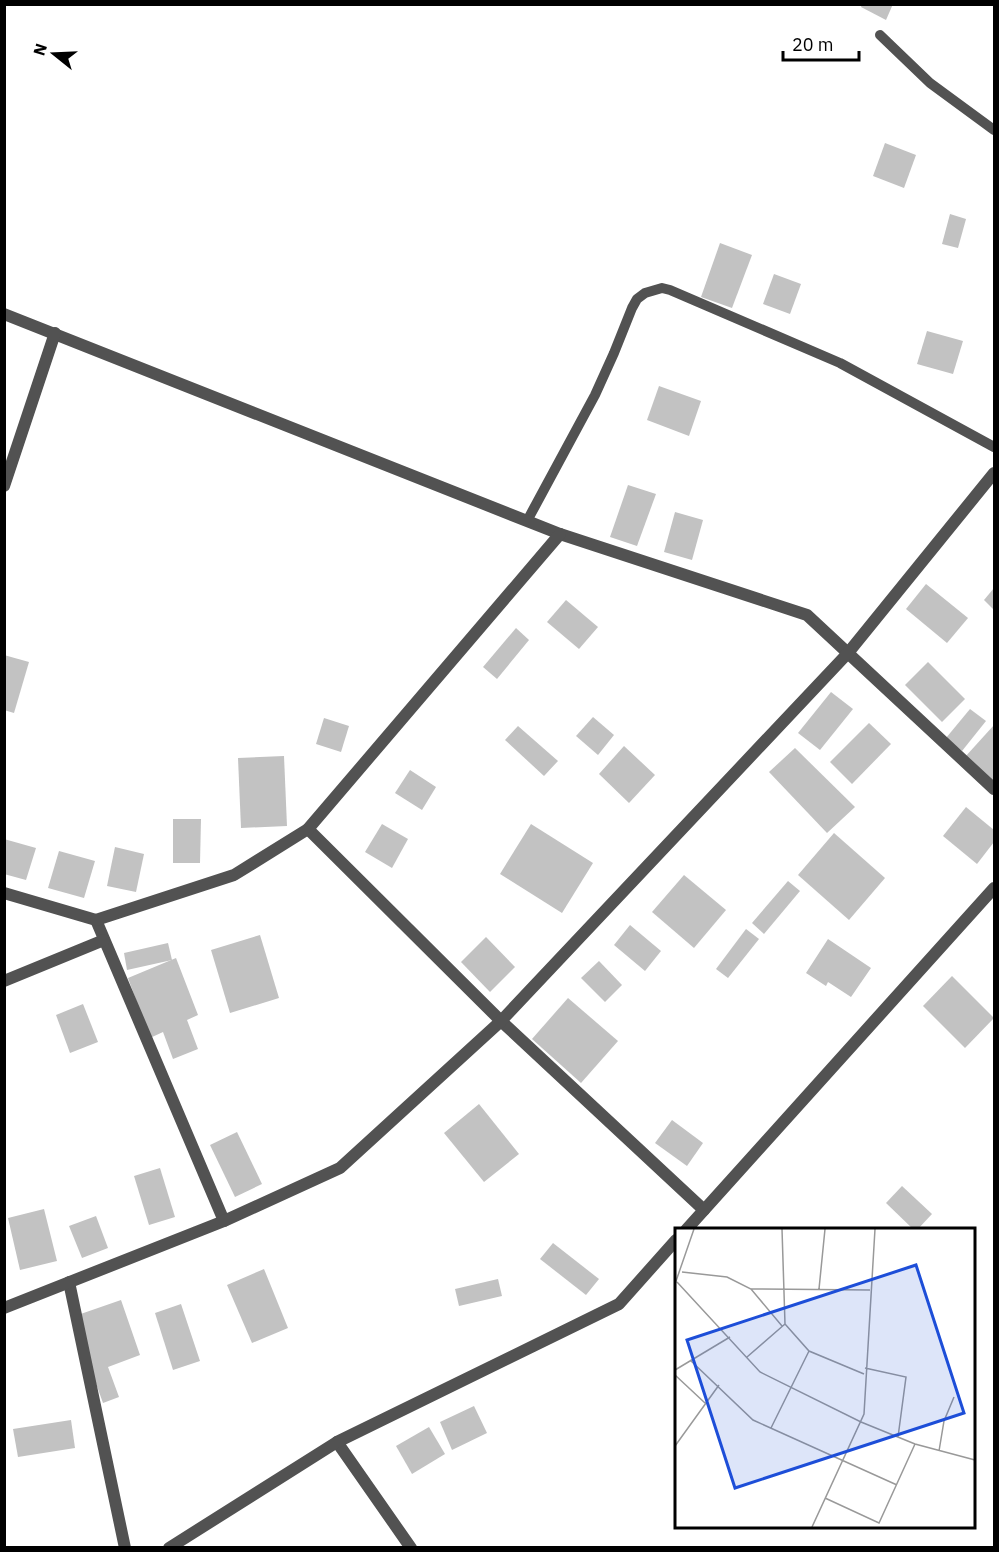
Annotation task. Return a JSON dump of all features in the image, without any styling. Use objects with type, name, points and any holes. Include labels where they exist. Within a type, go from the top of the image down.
[{"type":"street","points":[[4,314],[560,534],[807,615],[994,789]]},
{"type":"street","points":[[4,486],[55,333]]},
{"type":"street","points":[[4,1308],[224,1221],[340,1168],[501,1021],[849,653],[994,473]]},
{"type":"street","points":[[4,893],[96,920],[234,875],[308,829],[560,534]]},
{"type":"street","points":[[308,829],[501,1021],[704,1210]]},
{"type":"street","points":[[688,1228],[994,888]]},
{"type":"street","points":[[96,920],[224,1221]]},
{"type":"street","points":[[4,981],[104,940]]},
{"type":"street","points":[[169,1548],[337,1442],[619,1304],[675,1241]]},
{"type":"street","points":[[69,1282],[125,1548]]},
{"type":"street","points":[[337,1442],[411,1548]]},
{"type":"lane","points":[[880,35],[930,83],[994,130]]},
{"type":"lane","points":[[527,521],[595,395],[632,308],[637,299],[653,290],[670,290],[840,363],[994,447]]},
{"type":"building","points":[[862,4],[893,4],[886,20],[861,7]]},
{"type":"building","points":[[885,143],[916,155],[904,188],[873,176]]},
{"type":"building","points":[[950,214],[966,219],[958,248],[942,244]]},
{"type":"building","points":[[720,243],[752,255],[732,308],[701,297]]},
{"type":"building","points":[[774,274],[801,284],[790,314],[763,304]]},
{"type":"building","points":[[927,331],[963,341],[953,374],[917,364]]},
{"type":"building","points":[[659,386],[701,401],[689,436],[647,420]]},
{"type":"building","points":[[628,485],[656,494],[637,546],[610,537]]},
{"type":"building","points":[[675,512],[703,520],[692,560],[664,552]]},
{"type":"building","points":[[926,584],[968,618],[947,643],[906,609]]},
{"type":"building","points":[[994,588],[994,610],[984,600]]},
{"type":"building","points":[[566,600],[598,627],[579,649],[547,622]]},
{"type":"building","points":[[516,628],[529,640],[497,679],[483,667]]},
{"type":"building","points":[[4,655],[29,662],[14,713],[4,710]]},
{"type":"building","points":[[928,662],[965,699],[942,722],[905,685]]},
{"type":"building","points":[[831,692],[853,709],[820,750],[798,733]]},
{"type":"building","points":[[970,709],[986,721],[962,751],[946,738]]},
{"type":"building","points":[[593,717],[614,735],[598,755],[576,736]]},
{"type":"building","points":[[324,718],[349,726],[341,752],[316,744]]},
{"type":"building","points":[[869,723],[891,744],[852,784],[830,762]]},
{"type":"building","points":[[994,725],[994,784],[965,757]]},
{"type":"building","points":[[518,726],[558,761],[544,776],[505,740]]},
{"type":"building","points":[[624,746],[655,775],[629,803],[599,774]]},
{"type":"building","points":[[795,748],[855,807],[827,833],[769,772]]},
{"type":"building","points":[[284,756],[287,826],[241,828],[238,758]]},
{"type":"building","points":[[410,770],[436,787],[422,810],[395,793]]},
{"type":"building","points":[[966,807],[994,830],[994,842],[977,864],[943,836]]},
{"type":"building","points":[[173,819],[201,819],[200,863],[173,863]]},
{"type":"building","points":[[382,824],[408,839],[392,868],[365,852]]},
{"type":"building","points":[[531,824],[593,863],[562,913],[500,874]]},
{"type":"building","points":[[834,833],[885,878],[849,920],[798,875]]},
{"type":"building","points":[[4,839],[36,848],[26,880],[4,874]]},
{"type":"building","points":[[115,847],[144,854],[136,892],[107,886]]},
{"type":"building","points":[[59,851],[95,861],[84,898],[48,888]]},
{"type":"building","points":[[684,875],[726,910],[694,948],[652,912]]},
{"type":"building","points":[[788,881],[800,891],[764,934],[752,923]]},
{"type":"building","points":[[630,925],[661,951],[645,971],[614,945]]},
{"type":"building","points":[[746,929],[759,939],[728,978],[716,969]]},
{"type":"building","points":[[260,935],[279,998],[230,1013],[211,950]]},
{"type":"building","points":[[486,937],[515,967],[490,992],[461,962]]},
{"type":"building","points":[[828,939],[871,968],[851,997],[828,982],[826,986],[806,973]]},
{"type":"building","points":[[168,943],[172,960],[127,970],[124,953]]},
{"type":"building","points":[[176,958],[198,1015],[187,1020],[198,1049],[173,1059],[163,1032],[150,1038],[128,978]]},
{"type":"building","points":[[599,961],[622,985],[605,1002],[581,978]]},
{"type":"building","points":[[952,976],[994,1018],[965,1048],[923,1006]]},
{"type":"building","points":[[568,998],[618,1041],[581,1083],[532,1039]]},
{"type":"building","points":[[83,1004],[98,1042],[70,1053],[56,1015]]},
{"type":"building","points":[[479,1104],[519,1154],[484,1182],[444,1133]]},
{"type":"building","points":[[672,1120],[703,1143],[687,1166],[655,1143]]},
{"type":"building","points":[[237,1132],[262,1184],[235,1197],[210,1145]]},
{"type":"building","points":[[160,1168],[175,1217],[149,1225],[134,1176]]},
{"type":"building","points":[[902,1186],[932,1214],[919,1228],[912,1228],[886,1203]]},
{"type":"building","points":[[44,1209],[57,1261],[20,1270],[8,1218]]},
{"type":"building","points":[[96,1216],[108,1248],[82,1258],[69,1226]]},
{"type":"building","points":[[553,1243],[599,1279],[586,1295],[540,1259]]},
{"type":"building","points":[[264,1269],[288,1328],[252,1343],[227,1285]]},
{"type":"building","points":[[498,1279],[502,1296],[459,1306],[455,1289]]},
{"type":"building","points":[[121,1300],[140,1355],[108,1367],[119,1397],[103,1403],[72,1317]]},
{"type":"building","points":[[181,1304],[200,1361],[173,1370],[155,1313]]},
{"type":"building","points":[[474,1406],[487,1433],[452,1450],[440,1422]]},
{"type":"building","points":[[71,1420],[75,1448],[18,1457],[13,1429]]},
{"type":"building","points":[[429,1427],[445,1454],[412,1474],[396,1446]]}]
